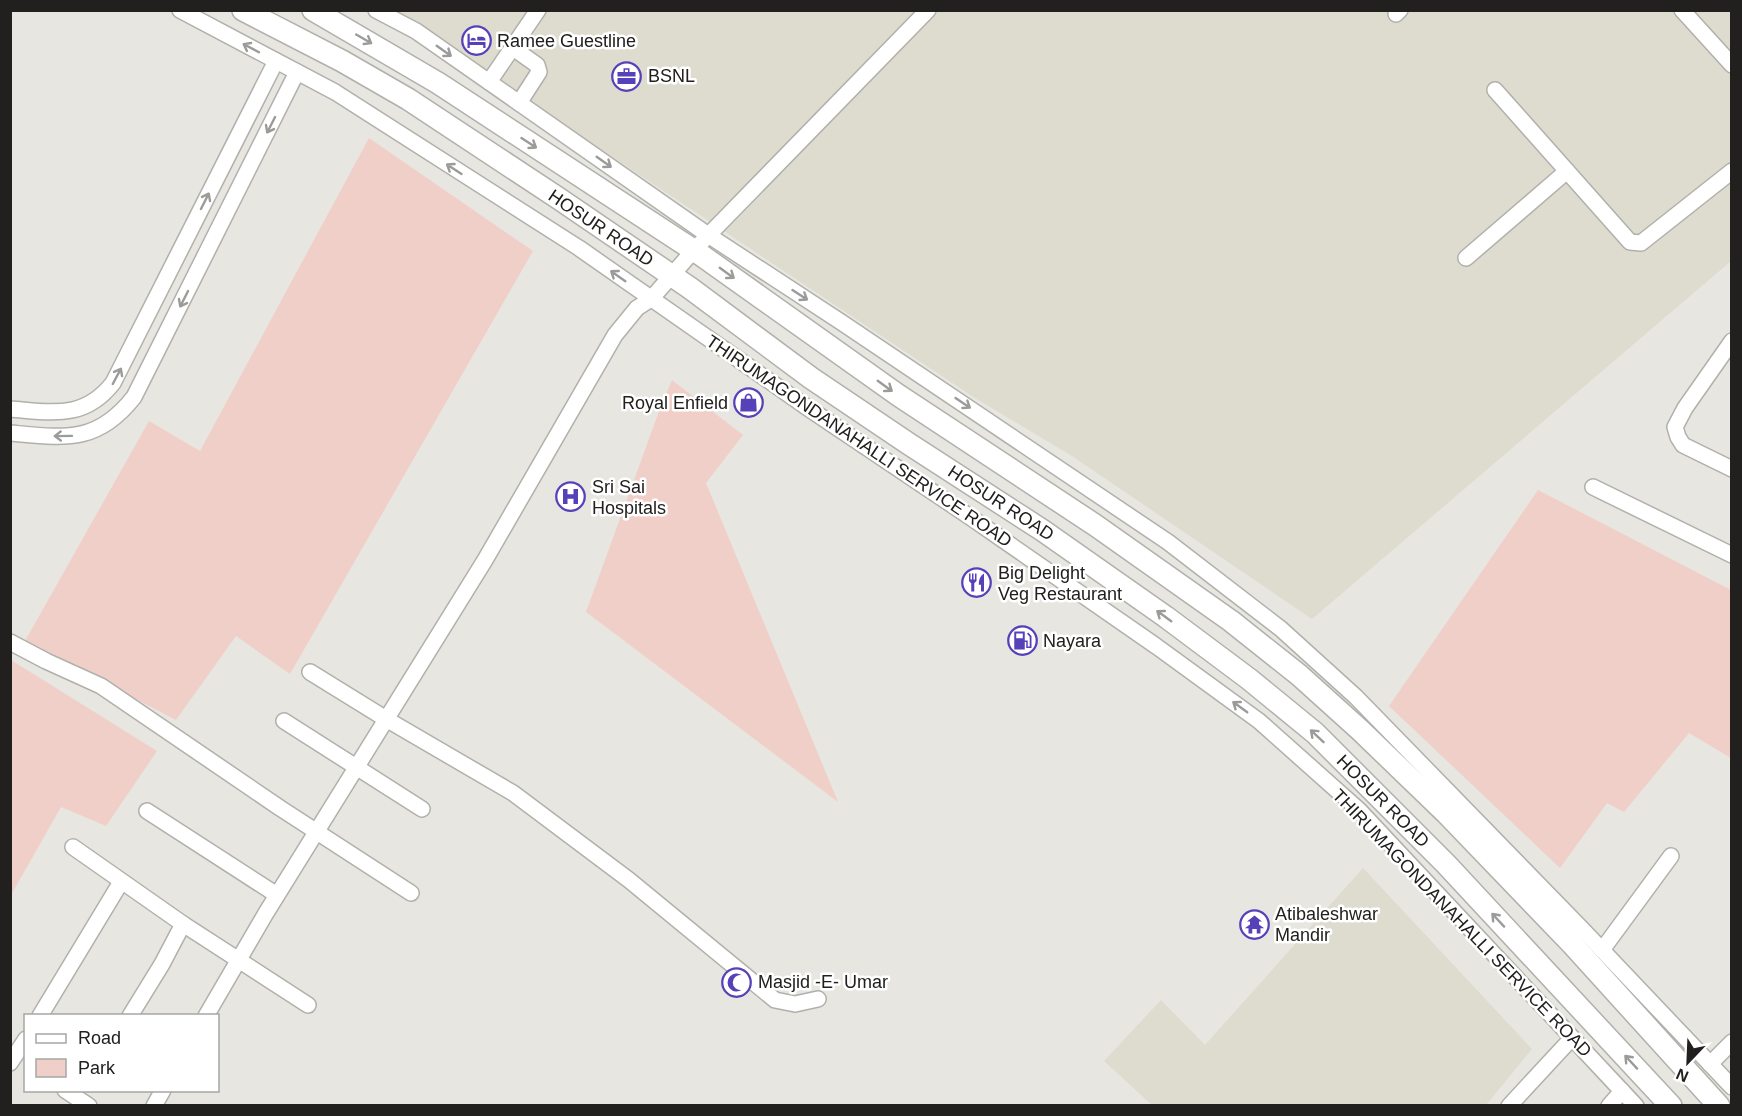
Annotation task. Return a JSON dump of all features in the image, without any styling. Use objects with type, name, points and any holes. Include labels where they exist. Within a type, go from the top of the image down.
[{"type":"highway","name":"HOSUR ROAD","points":[[243,10],[342,60],[408,99],[672,276],[821,384],[1042,530],[1166,617],[1249,679],[1307,726],[1446,864],[1671,1106]]},
{"type":"highway","name":"HOSUR ROAD","points":[[313,10],[438,83],[693,251],[898,395],[1104,531],[1231,621],[1299,675],[1360,730],[1454,822],[1572,944],[1719,1106]]},
{"type":"street","name":"THIRUMAGONDANAHALLI SERVICE ROAD","points":[[180,10],[335,92],[579,248],[1156,646],[1259,721],[1359,810],[1636,1106]]},
{"type":"street","points":[[376,10],[416,32],[708,235],[1168,542],[1281,629],[1356,697],[1602,950],[1731,1087]]},
{"type":"street","points":[[489,82],[538,10]]},
{"type":"street","points":[[207,1014],[316,832],[485,560],[615,335],[637,308],[651,299],[708,235],[928,10]]},
{"type":"street","points":[[1682,10],[1731,65]]},
{"type":"street","points":[[513,48],[539,68],[537,76],[519,103]]},
{"type":"street","points":[[10,409],[63,413],[72,411],[91,404],[113,383],[276,61]]},
{"type":"street","points":[[10,433],[64,438],[78,435],[103,426],[125,408],[134,397],[297,72]]},
{"type":"street","points":[[1495,90],[1629,242],[1641,243],[1731,171]]},
{"type":"street","points":[[1466,258],[1567,171]]},
{"type":"street","points":[[1731,341],[1685,408],[1675,428],[1683,445],[1731,469]]},
{"type":"street","points":[[1593,487],[1731,555]]},
{"type":"street","points":[[10,642],[101,686],[154,724],[411,893]]},
{"type":"street","points":[[310,672],[513,793],[629,880],[775,1000],[795,1004],[818,999]]},
{"type":"street","points":[[284,721],[422,809]]},
{"type":"street","points":[[147,811],[277,896]]},
{"type":"street","points":[[73,847],[183,924],[308,1005]]},
{"type":"street","points":[[1602,950],[1671,856]]},
{"type":"street","points":[[41,1014],[121,882]]},
{"type":"street","points":[[131,1014],[183,924]]},
{"type":"street","points":[[1509,1106],[1572,1038]]},
{"type":"street","points":[[1710,1064],[1731,1042]]},
{"type":"street","points":[[15,1061],[24,1043]]},
{"type":"street","points":[[1609,1106],[1622,1091]]},
{"type":"street","points":[[154,1106],[162,1092]]},
{"type":"shaded area","points":[[385,11],[1731,11],[1731,261],[1312,619],[1072,456],[975,398],[417,27]]},
{"type":"shaded area","points":[[1363,868],[1532,1049],[1486,1105],[1152,1105],[1104,1061],[1161,1000],[1205,1045]]},
{"type":"green space","points":[[369,138],[533,251],[290,674],[236,636],[176,720],[25,641],[149,421],[200,451]]},
{"type":"green space","points":[[672,380],[743,435],[706,483],[838,802],[586,612]]},
{"type":"green space","points":[[1538,490],[1731,590],[1731,758],[1689,733],[1624,812],[1607,803],[1560,868],[1389,706]]},
{"type":"green space","points":[[11,660],[157,751],[106,826],[61,807],[11,895]]},
{"type":"place","name":"Ramee Guestline","points":[[476,41]]},
{"type":"place","name":"BSNL","points":[[627,76]]},
{"type":"place","name":"Royal Enfield","points":[[749,403]]},
{"type":"place","name":"Sri Sai Hospitals","points":[[571,497]]},
{"type":"place","name":"Big Delight Veg Restaurant","points":[[977,583]]},
{"type":"place","name":"Nayara","points":[[1022,641]]},
{"type":"place","name":"Atibaleshwar Mandir","points":[[1254,924]]},
{"type":"place","name":"Masjid -E- Umar","points":[[737,982]]}]
